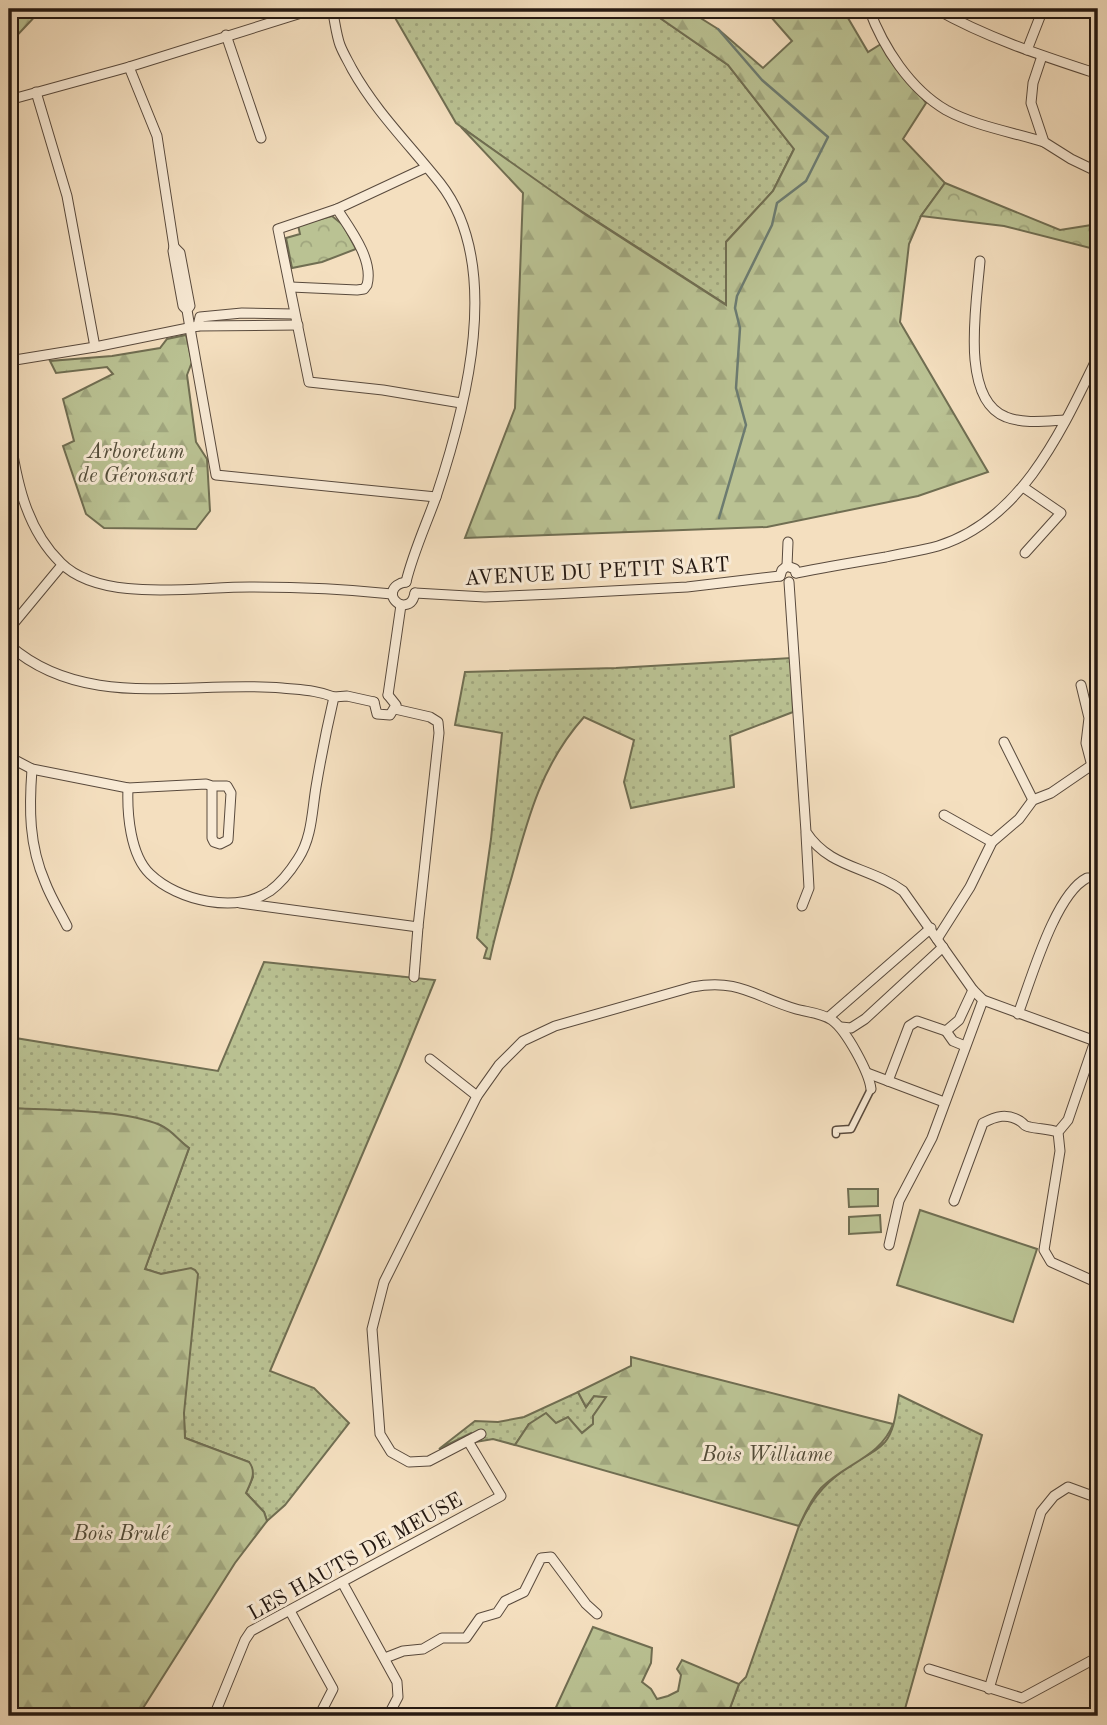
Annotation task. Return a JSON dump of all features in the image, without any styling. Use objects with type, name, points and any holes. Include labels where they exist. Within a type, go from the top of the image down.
[{"type":"street","points":[[9,100],[129,67],[314,9]]},
{"type":"street","points":[[332,9],[340,46],[361,85],[384,118],[440,183],[457,211],[468,241],[474,272],[476,306],[461,404],[436,496],[405,582]]},
{"type":"street","points":[[869,9],[884,45],[921,90],[945,109],[968,119],[1044,142],[1098,172]]},
{"type":"street","points":[[936,9],[984,33],[1098,74]]},
{"type":"street","points":[[1027,50],[1043,9]]},
{"type":"street","points":[[226,35],[261,138]]},
{"type":"street","points":[[1042,56],[1033,83],[1031,103],[1044,142]]},
{"type":"street","points":[[129,67],[157,136],[174,247],[180,253],[190,306],[187,310],[194,327],[216,475],[436,496]]},
{"type":"street","points":[[36,92],[67,196],[95,347]]},
{"type":"street","points":[[425,168],[337,209],[278,229],[309,382],[383,390],[461,404]]},
{"type":"street","points":[[291,287],[357,290],[368,285],[367,267],[360,248],[337,209]]},
{"type":"street","points":[[980,261],[974,365],[979,388],[998,413],[1009,418],[1065,420]]},
{"type":"street","points":[[194,327],[200,317],[242,313],[294,314]]},
{"type":"street","points":[[9,361],[194,327],[298,325]]},
{"type":"street","points":[[796,573],[939,546],[984,525],[1012,501],[1023,487],[1065,420],[1098,356]]},
{"type":"street","points":[[9,431],[25,507],[41,538],[62,565],[90,581],[127,589],[251,587],[391,594]]},
{"type":"street","points":[[1023,487],[1061,513],[1026,553]]},
{"type":"street","points":[[788,542],[787,566],[782,570],[785,579],[806,832],[808,888],[802,906]]},
{"type":"street","points":[[9,629],[62,565]]},
{"type":"street","points":[[785,579],[795,579],[796,573],[791,566],[787,566]]},
{"type":"street","name":"AVENUE DU PETIT SART","points":[[415,593],[485,597],[687,587],[785,579]]},
{"type":"street","points":[[405,582],[410,584],[415,593],[408,605],[401,605],[391,594],[393,587],[405,582]]},
{"type":"street","points":[[388,695],[401,605]]},
{"type":"street","points":[[9,645],[21,655],[65,677],[114,689],[166,690],[249,685],[322,692],[334,697],[347,696],[374,702]]},
{"type":"street","points":[[937,939],[970,887],[992,842],[1019,819],[1034,800],[1051,793],[1095,766],[1086,743],[1089,718],[1081,685]]},
{"type":"street","points":[[380,695],[388,695],[395,700],[395,709],[390,716],[381,716],[374,710],[374,702],[380,695]]},
{"type":"street","points":[[238,903],[269,892],[289,872],[306,846],[324,738],[334,697]]},
{"type":"street","points":[[395,709],[430,717],[438,722],[439,733],[414,977]]},
{"type":"street","points":[[1004,741],[1034,800]]},
{"type":"street","points":[[9,757],[32,769],[128,788],[206,785],[227,786],[231,793],[228,840],[220,844],[212,838],[212,786]]},
{"type":"street","points":[[32,769],[29,810],[33,846],[45,884],[68,926]]},
{"type":"street","points":[[128,788],[130,826],[137,852],[149,873],[186,896],[418,927]]},
{"type":"street","points":[[944,815],[992,842]]},
{"type":"street","points":[[806,832],[816,847],[826,855],[873,873],[902,891],[931,928],[972,990],[983,1000],[1096,1041],[1068,1120],[1058,1132],[1060,1151],[1045,1253],[1051,1262],[1098,1283]]},
{"type":"street","points":[[1018,1014],[1056,914],[1069,895],[1087,878],[1098,876]]},
{"type":"street","points":[[269,892],[272,908]]},
{"type":"street","points":[[829,1017],[931,928]]},
{"type":"street","points":[[841,1027],[851,1028],[865,1019],[943,947]]},
{"type":"street","points":[[481,1434],[420,1463],[409,1462],[391,1452],[380,1434],[372,1329],[384,1282],[477,1096],[499,1065],[523,1041],[555,1026],[692,987],[730,984],[793,1008],[829,1017],[841,1027],[871,1075],[944,1102]]},
{"type":"street","points":[[946,1031],[960,1020],[972,990]]},
{"type":"street","points":[[888,1245],[900,1200],[932,1139],[983,1000]]},
{"type":"street","points":[[888,1081],[912,1023],[921,1022],[946,1031],[953,1041],[965,1046]]},
{"type":"street","points":[[836,1135],[836,1130],[851,1129],[870,1090],[871,1075],[855,1045],[851,1028]]},
{"type":"street","points":[[430,1059],[477,1096]]},
{"type":"street","points":[[954,1201],[983,1124],[996,1116],[1004,1116],[1019,1120],[1028,1127],[1058,1132]]},
{"type":"street","name":"LES HAUTS DE MEUSE","points":[[214,1716],[248,1634],[501,1496],[468,1441]]},
{"type":"street","points":[[989,1689],[1041,1513],[1054,1496],[1068,1487],[1098,1498]]},
{"type":"street","points":[[385,1658],[402,1651],[423,1649],[442,1638],[466,1638],[480,1618],[497,1613],[505,1601],[524,1592],[541,1558],[551,1557],[586,1604],[597,1614]]},
{"type":"street","points":[[342,1583],[385,1658],[399,1689],[388,1716]]},
{"type":"street","points":[[290,1611],[333,1689],[320,1716]]},
{"type":"street","points":[[929,1669],[1022,1699],[1098,1657]]},
{"type":"green space","points":[[9,9],[42,9],[9,44]]},
{"type":"green space","points":[[390,9],[647,9],[728,65],[794,149],[773,191],[726,242],[727,305],[550,191],[456,123]]},
{"type":"green space","points":[[647,9],[686,9],[718,29],[763,68],[792,41],[764,9],[854,9],[848,18],[868,52],[881,44],[926,103],[903,139],[945,183],[921,216],[909,244],[900,322],[988,472],[918,496],[767,527],[465,538],[515,408],[523,193],[461,127],[583,213],[726,305],[726,242],[773,191],[794,149],[728,65]]},
{"type":"green space","points":[[945,183],[1060,230],[1098,224],[1098,250],[1004,226],[921,216]]},
{"type":"green space","points":[[332,216],[343,225],[356,249],[322,262],[292,268],[286,238],[300,234],[298,225]]},
{"type":"green space","name":"Arboretum de Géronsart","points":[[186,335],[192,362],[187,375],[196,442],[207,459],[210,511],[196,529],[104,528],[86,514],[63,446],[74,441],[63,399],[113,374],[107,367],[56,373],[50,361],[112,356],[160,348],[167,339]]},
{"type":"green space","points":[[791,658],[793,712],[730,736],[734,787],[631,808],[624,782],[634,740],[584,717],[557,753],[538,792],[524,833],[490,959],[484,958],[487,948],[477,938],[502,733],[455,725],[465,672],[616,668]]},
{"type":"green space","points":[[264,962],[435,980],[270,1371],[314,1388],[349,1423],[285,1505],[267,1521],[264,1512],[246,1493],[253,1477],[249,1462],[185,1438],[175,1271],[161,1274],[145,1269],[189,1148],[160,1125],[119,1115],[9,1108],[9,1037],[218,1071]]},
{"type":"green space","name":"Bois Brulé","points":[[9,1108],[86,1111],[145,1120],[172,1132],[189,1148],[145,1269],[161,1274],[191,1268],[198,1274],[184,1413],[185,1438],[249,1462],[253,1473],[246,1493],[264,1512],[267,1521],[235,1563],[138,1716],[9,1716]]},
{"type":"green space","points":[[848,1189],[878,1189],[878,1206],[849,1207]]},
{"type":"green space","points":[[920,1210],[1037,1249],[1013,1322],[897,1285]]},
{"type":"green space","points":[[880,1215],[881,1232],[849,1234],[849,1217]]},
{"type":"green space","name":"Bois Williame","points":[[631,1357],[893,1424],[880,1445],[821,1488],[811,1501],[799,1526],[515,1445],[529,1424],[546,1413],[556,1423],[568,1417],[582,1433],[593,1424],[593,1416],[606,1397],[594,1396],[586,1407],[578,1392],[631,1366]]},
{"type":"green space","points":[[578,1392],[586,1407],[594,1396],[607,1397],[593,1416],[593,1424],[582,1433],[556,1424],[529,1424],[515,1445],[493,1439],[476,1442],[471,1433],[439,1449],[475,1421],[498,1422],[524,1417]]},
{"type":"green space","points":[[899,1395],[982,1435],[903,1716],[727,1716],[739,1684],[746,1677],[799,1526],[816,1496],[830,1481],[885,1442],[893,1426]]},
{"type":"green space","points":[[593,1627],[652,1648],[651,1663],[642,1682],[651,1689],[657,1699],[678,1691],[681,1675],[677,1669],[682,1660],[739,1684],[727,1716],[552,1716]]},
{"type":"waterway","points":[[718,29],[762,80],[828,137],[806,181],[777,203],[772,225],[737,296],[735,308],[740,328],[736,388],[746,425],[719,518]]}]
